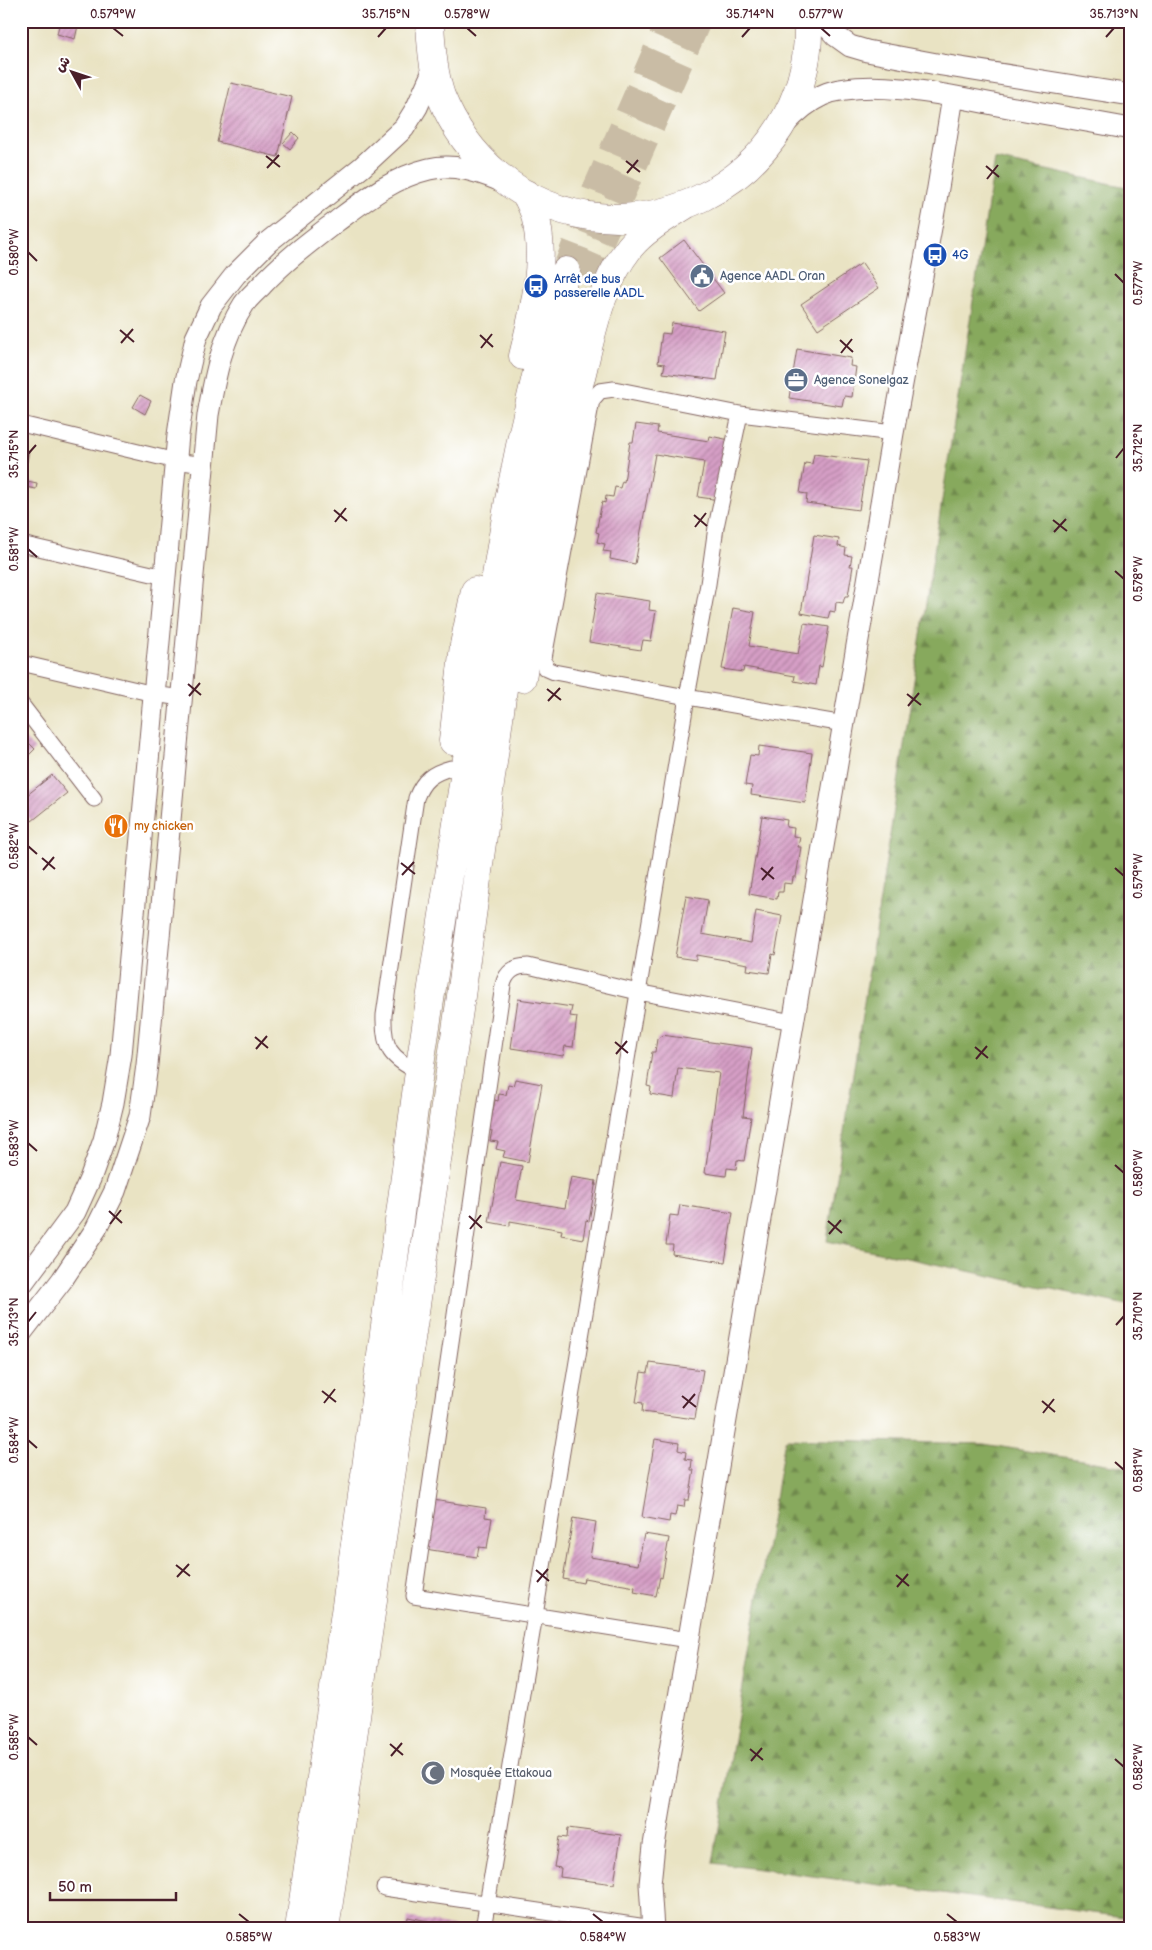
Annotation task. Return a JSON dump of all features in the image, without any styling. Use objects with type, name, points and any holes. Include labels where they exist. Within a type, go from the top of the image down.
[{"type":"highway","points":[[426,26],[434,69],[442,96],[459,130],[469,145],[488,166],[518,189],[550,206],[576,214],[603,218],[631,218],[658,214],[684,206],[712,194],[738,176],[760,155],[779,130],[794,101],[804,70],[809,37],[808,21]]},
{"type":"highway","points":[[448,888],[446,836],[464,645],[509,410],[530,327],[540,266],[535,214],[518,189]]},
{"type":"highway","points":[[461,996],[484,925],[544,550],[558,477],[594,325],[611,278],[630,248],[660,221],[684,206]]},
{"type":"highway","points":[[299,1929],[364,1485],[419,1072],[486,634],[509,500],[539,364],[574,275],[562,353],[532,499],[510,638],[461,996],[325,1929]]},
{"type":"street","points":[[822,21],[836,36],[850,46],[867,51],[1131,95]]},
{"type":"street","points":[[21,1285],[75,1212],[90,1179],[104,1140],[113,1103],[121,1055],[176,460],[186,381],[196,338],[211,306],[236,274],[268,242],[362,166],[404,128],[418,107],[434,69]]},
{"type":"street","points":[[779,130],[801,107],[824,94],[852,88],[876,87],[953,96],[1131,129]]},
{"type":"street","points":[[384,1888],[653,1928],[650,1884],[654,1845],[893,433],[935,206],[953,96]]},
{"type":"street","points":[[21,1332],[62,1280],[96,1229],[115,1191],[140,1116],[148,1065],[208,415],[217,366],[227,336],[245,303],[270,276],[303,247],[368,198],[410,175],[430,169],[452,167],[474,170],[518,189]]},
{"type":"street","points":[[844,724],[686,698],[554,672],[545,668],[544,658],[588,419],[592,400],[600,391],[614,389],[740,414],[893,433]]},
{"type":"street","points":[[484,1929],[686,698],[708,584],[716,527],[740,414]]},
{"type":"street","points":[[21,424],[203,465]]},
{"type":"street","points":[[21,544],[165,577]]},
{"type":"street","points":[[21,678],[29,665],[154,694],[182,698]]},
{"type":"street","points":[[21,704],[94,799]]},
{"type":"street","points":[[419,1072],[396,1059],[388,1049],[383,1033],[384,1015],[416,798],[420,787],[430,776],[451,768]]},
{"type":"street","points":[[688,1640],[414,1596],[503,985],[510,972],[523,966],[638,992],[793,1022]]},
{"type":"green space","points":[[995,159],[1131,188],[1131,1306],[827,1241]]},
{"type":"green space","points":[[785,1439],[984,1444],[1131,1468],[1131,1918],[713,1863]]},
{"type":"building","points":[[60,21],[79,21],[75,39],[57,34]]},
{"type":"building","points":[[231,83],[292,97],[278,157],[217,142]]},
{"type":"building","points":[[293,132],[299,138],[290,149],[283,143]]},
{"type":"building","points":[[684,240],[724,293],[699,311],[660,258]]},
{"type":"building","points":[[862,263],[879,288],[818,329],[801,304]]},
{"type":"building","points":[[672,323],[725,331],[717,380],[663,373],[665,364],[658,363],[662,333],[670,334]]},
{"type":"building","points":[[797,349],[851,358],[850,366],[856,367],[852,397],[844,396],[842,406],[789,398]]},
{"type":"building","points":[[140,395],[151,401],[145,414],[133,407]]},
{"type":"building","points":[[636,424],[658,427],[657,433],[709,441],[710,436],[730,440],[720,500],[698,497],[704,462],[655,454],[635,564],[610,559],[611,552],[603,551],[605,544],[597,542],[599,533],[596,532],[602,502],[605,503],[606,496],[613,497],[615,487],[620,488],[622,481],[624,482],[630,442],[633,442]]},
{"type":"building","points":[[21,449],[29,451],[27,462],[21,461]]},
{"type":"building","points":[[814,454],[867,461],[859,510],[806,503],[807,494],[800,493],[805,463],[812,464]]},
{"type":"building","points":[[21,477],[27,478],[27,481],[37,483],[36,489],[21,486]]},
{"type":"building","points":[[814,535],[839,539],[838,546],[846,548],[845,555],[852,556],[850,566],[853,566],[848,596],[845,596],[843,603],[836,602],[835,612],[830,611],[828,618],[801,613]]},
{"type":"building","points":[[597,593],[650,601],[649,610],[656,611],[651,641],[643,640],[641,650],[589,642]]},
{"type":"building","points":[[733,608],[755,612],[749,646],[798,654],[804,623],[829,627],[822,667],[819,666],[816,685],[794,681],[795,676],[744,667],[743,672],[722,669]]},
{"type":"building","points":[[21,735],[35,749],[23,761],[21,759]]},
{"type":"building","points":[[759,746],[812,753],[805,803],[751,795],[752,786],[745,785],[750,755],[758,756]]},
{"type":"building","points":[[52,775],[67,793],[32,821],[21,808],[21,800]]},
{"type":"building","points":[[762,816],[787,820],[786,827],[794,828],[793,836],[800,837],[798,847],[801,847],[796,877],[793,877],[792,884],[784,883],[783,892],[778,892],[777,899],[749,894]]},
{"type":"building","points":[[686,896],[708,900],[702,934],[751,943],[756,911],[782,916],[775,955],[772,954],[769,973],[747,970],[748,964],[696,955],[696,960],[675,957]]},
{"type":"building","points":[[518,999],[572,1007],[570,1016],[577,1017],[573,1047],[565,1046],[563,1056],[511,1048]]},
{"type":"building","points":[[662,1035],[752,1048],[743,1116],[751,1117],[744,1161],[737,1160],[736,1169],[727,1168],[726,1176],[705,1173],[719,1073],[678,1068],[674,1098],[650,1094],[651,1087],[647,1086],[652,1052],[655,1052],[657,1039]]},
{"type":"building","points":[[515,1079],[542,1084],[528,1162],[503,1157],[505,1151],[496,1149],[498,1142],[490,1141],[492,1131],[489,1130],[495,1100],[498,1101],[499,1094],[506,1095],[508,1085],[513,1086]]},
{"type":"building","points":[[500,1162],[522,1166],[516,1200],[565,1208],[571,1177],[596,1181],[589,1221],[586,1220],[583,1239],[561,1235],[562,1230],[510,1221],[510,1226],[489,1222]]},
{"type":"building","points":[[680,1205],[733,1213],[725,1262],[672,1254],[673,1245],[666,1245],[670,1215],[678,1216]]},
{"type":"building","points":[[650,1363],[703,1370],[695,1419],[642,1412],[643,1403],[636,1402],[641,1372],[648,1373]]},
{"type":"building","points":[[655,1439],[679,1443],[678,1450],[686,1452],[685,1459],[692,1460],[691,1470],[694,1470],[689,1500],[685,1500],[684,1507],[677,1506],[675,1516],[670,1515],[669,1522],[642,1517]]},
{"type":"building","points":[[433,1500],[486,1508],[485,1517],[492,1518],[487,1548],[479,1547],[477,1557],[425,1549]]},
{"type":"building","points":[[573,1518],[596,1522],[590,1557],[638,1565],[644,1534],[669,1538],[662,1578],[660,1577],[656,1596],[634,1592],[635,1587],[584,1578],[583,1583],[563,1579]]},
{"type":"building","points":[[568,1828],[621,1835],[614,1884],[560,1877],[561,1868],[554,1867],[559,1837],[567,1838]]},
{"type":"building","points":[[408,1917],[462,1928],[462,1929],[406,1929]]},
{"type":"tunnel","points":[[566,271],[598,186],[670,21]]},
{"type":"tunnel","points":[[583,279],[697,21]]},
{"type":"place","name":"4G","points":[[935,255]]},
{"type":"place","name":"Agence AADL Oran","points":[[702,276]]},
{"type":"place","name":"Arrêt de bus passerelle AADL","points":[[536,286]]},
{"type":"place","name":"Agence Sonelgaz","points":[[796,380]]},
{"type":"place","name":"my chicken","points":[[116,826]]},
{"type":"place","name":"Mosquée Ettakoua","points":[[433,1773]]}]
